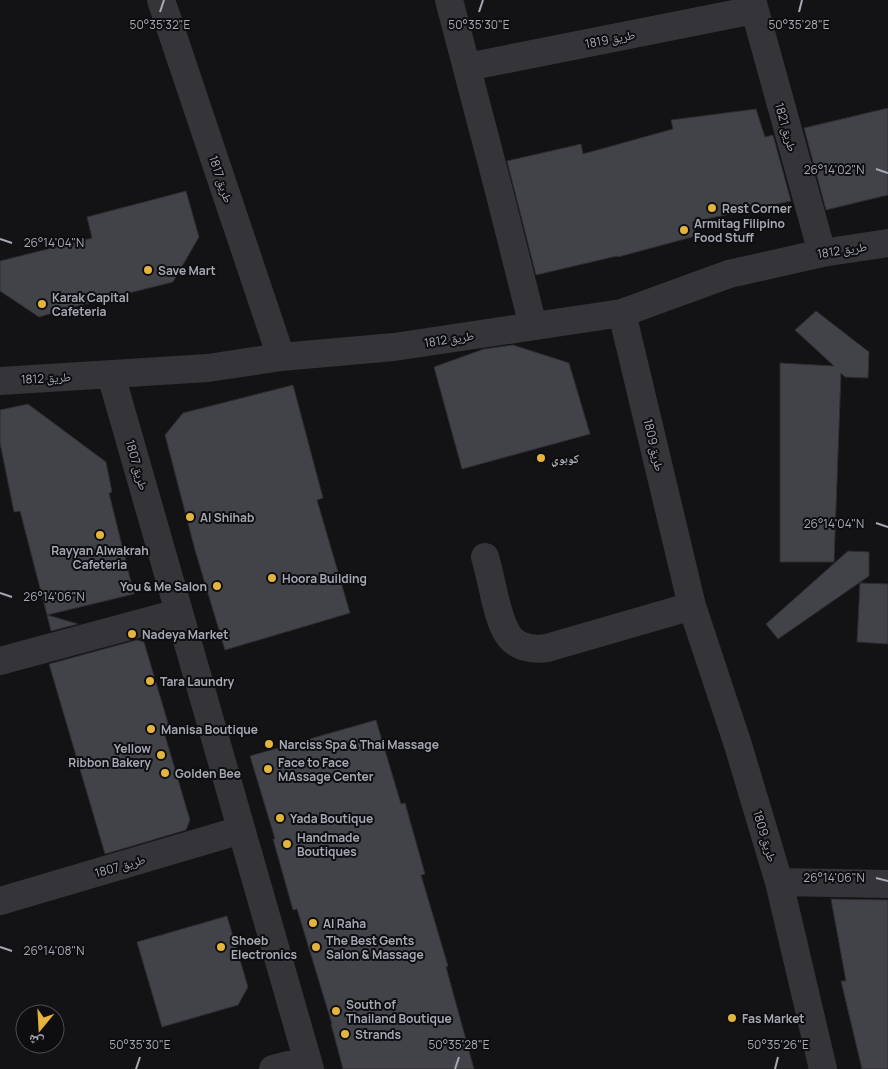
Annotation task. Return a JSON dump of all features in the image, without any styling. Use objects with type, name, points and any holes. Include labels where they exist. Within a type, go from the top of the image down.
[{"type":"street","name":"طريق 1817","points":[[161,0],[281,357]]},
{"type":"street","points":[[449,0],[533,326]]},
{"type":"street","name":"طريق 1819","points":[[467,68],[753,5]]},
{"type":"street","name":"طريق 1821","points":[[753,5],[822,253]]},
{"type":"street","name":"طريق 1812","points":[[0,380],[208,368],[281,357],[394,347],[622,313],[729,274],[822,253],[888,243]]},
{"type":"street","name":"طريق 1809","points":[[622,313],[692,606],[738,745],[779,882],[823,1069]]},
{"type":"street","name":"طريق 1807","points":[[111,375],[308,1064],[273,1069]]},
{"type":"street","points":[[485,557],[501,622],[506,633],[515,642],[536,650],[692,606]]},
{"type":"street","points":[[0,661],[178,613]]},
{"type":"street","name":"طريق 1807","points":[[0,901],[241,830]]},
{"type":"street","points":[[779,882],[888,884]]},
{"type":"building","points":[[888,108],[888,195],[826,210],[804,128]]},
{"type":"building","points":[[756,109],[765,137],[773,135],[791,201],[692,222],[696,236],[618,257],[536,275],[507,161],[581,144],[583,154],[673,129],[671,120]]},
{"type":"building","points":[[186,191],[199,237],[173,282],[39,317],[0,291],[0,261],[92,238],[87,217]]},
{"type":"building","points":[[816,311],[869,352],[868,378],[845,377],[841,373],[834,562],[780,562],[780,363],[834,366],[795,330]]},
{"type":"building","points":[[513,345],[569,363],[590,434],[462,469],[434,367],[484,349]]},
{"type":"building","points":[[293,385],[323,498],[317,500],[350,613],[225,650],[195,550],[165,435],[183,413]]},
{"type":"building","points":[[28,404],[106,462],[112,492],[109,493],[134,594],[47,615],[20,511],[14,512],[0,443],[0,410]]},
{"type":"building","points":[[848,551],[869,552],[869,576],[778,639],[766,624]]},
{"type":"building","points":[[860,583],[888,584],[888,644],[857,642]]},
{"type":"building","points":[[47,615],[78,624],[51,631]]},
{"type":"building","points":[[137,640],[144,642],[170,730],[164,732],[190,820],[186,830],[105,854],[49,664]]},
{"type":"building","points":[[376,720],[401,804],[405,803],[425,874],[421,875],[448,966],[446,967],[474,1069],[343,1069],[332,1024],[297,909],[293,910],[273,839],[275,839],[250,756]]},
{"type":"building","points":[[831,899],[888,900],[888,1069],[862,1069],[841,981],[846,981]]},
{"type":"building","points":[[227,916],[248,987],[238,1005],[162,1027],[137,942]]},
{"type":"place","name":"Rest Corner","points":[[712,208]]},
{"type":"place","name":"Armitag Filipino Food Stuff","points":[[684,230]]},
{"type":"place","name":"Save Mart","points":[[148,270]]},
{"type":"place","name":"Karak Capital Cafeteria","points":[[42,304]]},
{"type":"place","name":"كوبوي","points":[[541,458]]},
{"type":"place","name":"Al Shihab","points":[[190,517]]},
{"type":"place","name":"Rayyan Alwakrah Cafeteria","points":[[100,535]]},
{"type":"place","name":"Hoora Building","points":[[272,578]]},
{"type":"place","name":"You & Me Salon","points":[[217,586]]},
{"type":"place","name":"Nadeya Market","points":[[132,634]]},
{"type":"place","name":"Tara Laundry","points":[[150,681]]},
{"type":"place","name":"Manisa Boutique","points":[[151,729]]},
{"type":"place","name":"Narciss Spa & Thai Massage","points":[[269,744]]},
{"type":"place","name":"Yellow Ribbon Bakery","points":[[161,755]]},
{"type":"place","name":"Face to Face MAssage Center","points":[[268,769]]},
{"type":"place","name":"Golden Bee","points":[[165,773]]},
{"type":"place","name":"Yada Boutique","points":[[280,818]]},
{"type":"place","name":"Handmade Boutiques","points":[[287,844]]},
{"type":"place","name":"Al Raha","points":[[313,923]]},
{"type":"place","name":"Shoeb Electronics","points":[[221,947]]},
{"type":"place","name":"The Best Gents Salon & Massage","points":[[316,947]]},
{"type":"place","name":"South of Thailand Boutique","points":[[336,1011]]},
{"type":"place","name":"Fas Market","points":[[732,1018]]},
{"type":"place","name":"Strands","points":[[345,1034]]}]
